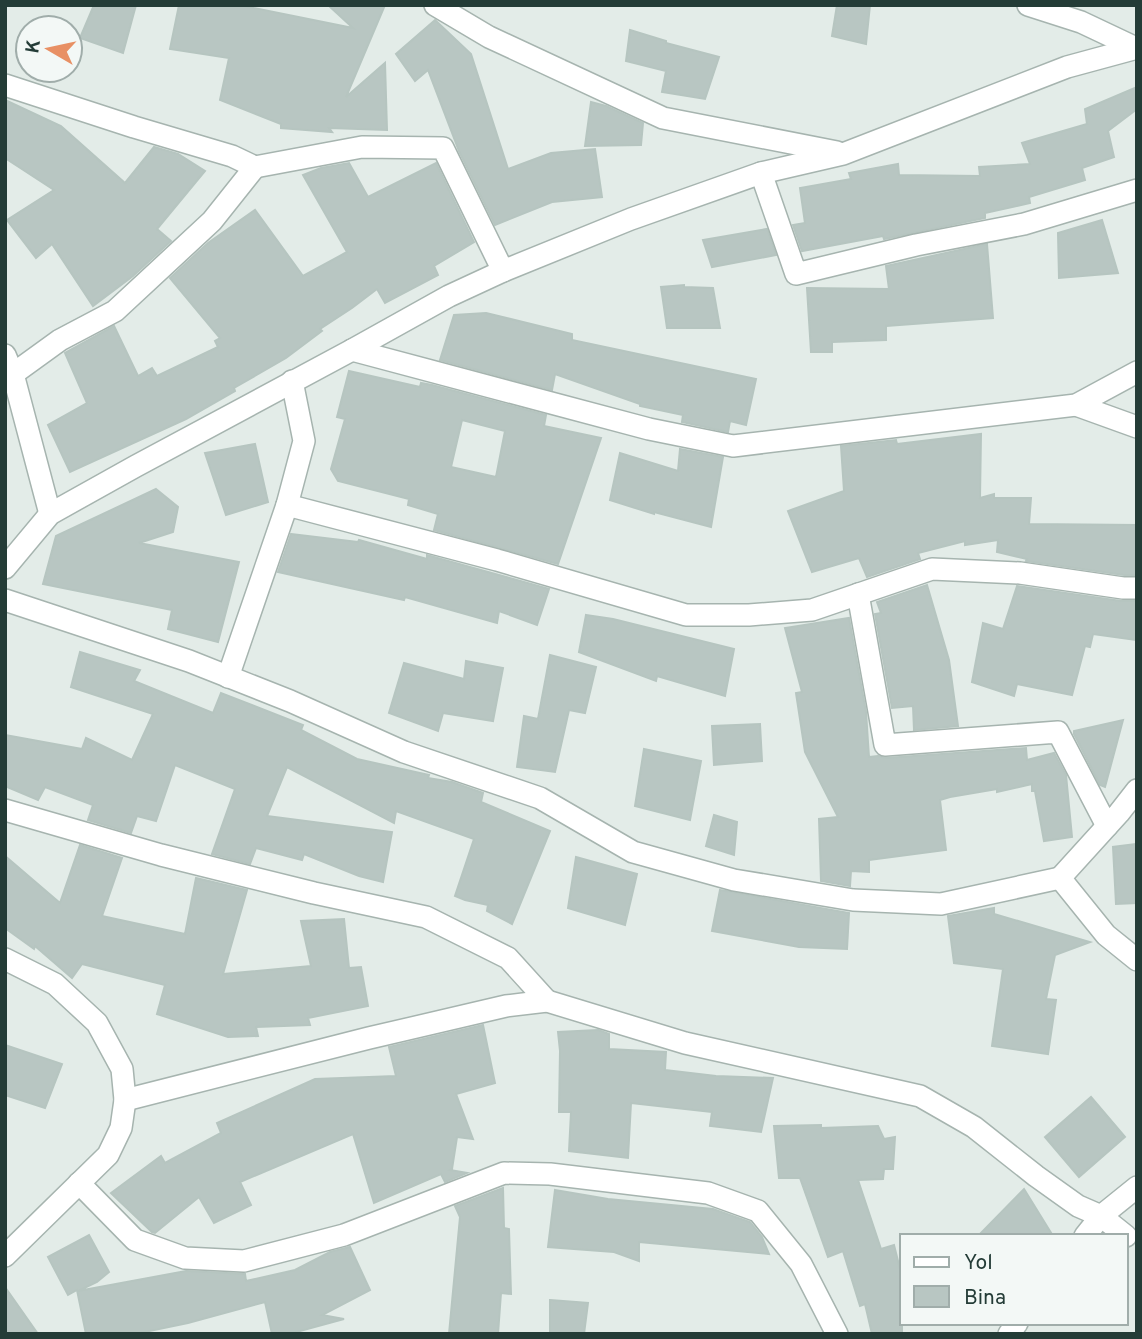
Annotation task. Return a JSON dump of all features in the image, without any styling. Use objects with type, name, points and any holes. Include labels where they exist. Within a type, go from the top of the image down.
[{"type":"street","points":[[435,5],[489,37],[663,118],[843,154]]},
{"type":"street","points":[[1028,5],[1080,22],[1136,48]]},
{"type":"street","points":[[5,568],[50,514],[449,296],[503,271],[631,219],[761,173],[843,154],[1067,67],[1136,48]]},
{"type":"street","points":[[5,85],[232,156],[255,167],[362,147],[443,148],[503,271]]},
{"type":"street","points":[[50,514],[8,368],[115,311],[212,221],[255,167]]},
{"type":"street","points":[[761,173],[796,274],[916,245],[1024,224],[1137,190]]},
{"type":"street","points":[[352,350],[649,429],[733,446],[1076,405],[1137,372]]},
{"type":"street","points":[[228,677],[287,505],[304,441],[292,381]]},
{"type":"street","points":[[1076,405],[1137,428]]},
{"type":"street","points":[[287,505],[497,560],[686,615],[749,615],[812,610],[932,569],[1020,573],[1137,588]]},
{"type":"street","points":[[858,594],[885,745],[1058,732],[1107,826]]},
{"type":"street","points":[[5,600],[189,661],[290,701],[404,752],[540,798],[632,852],[734,880],[853,900],[941,904],[1060,878],[1137,790]]},
{"type":"street","points":[[5,810],[161,855],[314,893],[426,917],[508,958],[547,1001]]},
{"type":"street","points":[[1060,878],[1106,935],[1137,960]]},
{"type":"street","points":[[5,959],[55,984],[97,1024],[122,1069],[125,1100],[121,1128],[108,1155],[5,1256]]},
{"type":"street","points":[[125,1100],[381,1035],[506,1006],[547,1001],[685,1043],[920,1096],[974,1126],[1036,1176],[1078,1206],[1101,1216],[1124,1234]]},
{"type":"street","points":[[79,1183],[135,1240],[186,1258],[244,1261],[344,1235],[504,1174],[550,1174],[708,1193],[758,1211],[800,1264],[836,1334]]},
{"type":"street","points":[[1087,1234],[1101,1216],[1137,1186]]},
{"type":"street","points":[[5,1238],[52,1211]]},
{"type":"building","points":[[94,5],[136,5],[123,53],[84,39],[84,29]]},
{"type":"building","points":[[179,5],[239,5],[353,28],[328,5],[385,5],[346,97],[385,63],[387,130],[329,128],[332,132],[281,128],[281,124],[220,100],[229,58],[170,49]]},
{"type":"building","points":[[837,5],[870,5],[866,44],[832,36]]},
{"type":"building","points":[[435,20],[471,54],[508,169],[551,153],[595,149],[602,197],[552,202],[495,225],[459,151],[428,70],[415,81],[396,54]]},
{"type":"building","points":[[630,30],[719,57],[705,99],[662,92],[666,71],[626,61]]},
{"type":"building","points":[[1137,87],[1137,109],[1108,131],[1114,157],[1082,168],[1085,180],[1029,197],[1030,203],[985,213],[985,218],[884,239],[883,236],[802,251],[793,225],[805,223],[800,188],[851,179],[849,173],[898,164],[899,175],[980,176],[979,167],[1030,164],[1022,143],[1087,124],[1085,109]]},
{"type":"building","points":[[5,100],[61,126],[125,183],[154,147],[178,154],[205,171],[157,229],[171,241],[133,276],[93,306],[52,244],[36,258],[7,220],[54,190],[5,158]]},
{"type":"building","points":[[591,102],[643,123],[641,145],[585,146]]},
{"type":"building","points":[[349,163],[368,197],[436,163],[474,242],[434,266],[438,275],[385,303],[377,289],[320,329],[322,331],[286,358],[186,419],[70,472],[48,425],[87,403],[65,353],[114,326],[138,376],[152,368],[157,376],[218,347],[215,341],[220,338],[170,278],[208,243],[255,210],[303,276],[347,252],[303,175],[321,168]]},
{"type":"building","points":[[1102,220],[1118,273],[1059,278],[1058,233]]},
{"type":"building","points":[[767,229],[776,255],[712,267],[703,240]]},
{"type":"building","points":[[987,244],[993,318],[886,326],[886,340],[832,342],[832,352],[811,352],[807,288],[889,289],[886,266]]},
{"type":"building","points":[[684,285],[713,288],[720,328],[667,328],[661,287]]},
{"type":"building","points":[[486,313],[572,334],[572,340],[756,379],[746,425],[730,421],[728,432],[682,422],[683,415],[640,406],[555,374],[552,390],[440,360],[454,315]]},
{"type":"building","points":[[349,371],[420,387],[421,383],[432,385],[546,415],[544,426],[601,438],[558,564],[434,530],[438,514],[408,505],[409,499],[338,481],[331,469],[345,419],[337,417]],"holes":[[[462,420],[505,431],[496,477],[451,467]]]},
{"type":"building","points":[[981,434],[980,498],[994,494],[994,498],[1031,498],[1029,524],[1137,525],[1137,575],[1026,561],[1027,559],[997,552],[998,540],[965,545],[965,541],[918,553],[920,559],[867,577],[859,558],[812,572],[788,511],[844,491],[841,446],[896,440],[897,444]]},
{"type":"building","points":[[255,444],[268,502],[226,515],[205,453]]},
{"type":"building","points":[[680,449],[723,457],[711,527],[654,514],[610,500],[620,453],[678,471]]},
{"type":"building","points":[[156,489],[178,507],[173,532],[139,543],[239,562],[218,642],[168,629],[172,610],[43,584],[56,536]]},
{"type":"building","points":[[291,534],[359,540],[427,559],[427,555],[549,589],[537,625],[499,611],[497,623],[405,597],[404,600],[278,572]]},
{"type":"building","points":[[927,585],[949,660],[958,726],[914,730],[913,706],[892,708],[875,614],[881,613],[877,602]]},
{"type":"building","points":[[1017,586],[1137,601],[1137,640],[1093,634],[1090,647],[1085,646],[1072,695],[1017,684],[1014,696],[972,682],[983,623],[1003,629]]},
{"type":"building","points":[[586,615],[613,619],[734,649],[725,696],[657,676],[656,681],[579,652]]},
{"type":"building","points":[[849,618],[866,712],[869,757],[1026,748],[1027,760],[1054,753],[1066,775],[1072,837],[1044,841],[1032,784],[997,792],[997,789],[950,797],[940,800],[946,850],[869,860],[869,872],[851,871],[850,886],[821,881],[819,819],[838,817],[805,752],[796,693],[802,692],[785,628]]},
{"type":"building","points":[[80,652],[140,670],[134,681],[213,713],[221,693],[303,725],[301,730],[357,759],[429,775],[428,778],[452,782],[483,793],[481,802],[550,831],[512,924],[487,911],[488,905],[455,896],[474,839],[396,811],[394,823],[287,767],[267,816],[392,832],[383,882],[359,876],[304,854],[302,860],[256,848],[250,864],[212,854],[235,789],[175,765],[156,821],[137,816],[131,833],[88,820],[93,805],[45,787],[38,800],[5,786],[5,735],[82,749],[86,738],[132,760],[153,714],[71,687]]},
{"type":"building","points":[[550,655],[596,667],[585,713],[569,710],[555,772],[517,767],[524,716],[538,719]]},
{"type":"building","points":[[466,661],[503,668],[493,721],[443,713],[438,731],[389,713],[404,663],[464,679]]},
{"type":"building","points":[[1123,720],[1105,787],[1100,785],[1074,731]]},
{"type":"building","points":[[760,724],[762,761],[714,765],[712,726]]},
{"type":"building","points":[[644,749],[701,761],[690,820],[635,806]]},
{"type":"building","points":[[714,815],[737,822],[734,855],[706,846]]},
{"type":"building","points":[[1137,844],[1137,903],[1116,904],[1113,847]]},
{"type":"building","points":[[80,845],[122,858],[102,916],[185,934],[196,878],[247,890],[223,974],[311,966],[301,921],[344,919],[349,968],[361,967],[368,1006],[308,1018],[310,1025],[256,1027],[258,1036],[228,1037],[157,1014],[165,985],[82,964],[72,978],[35,946],[34,949],[5,928],[5,856],[60,903]]},
{"type":"building","points":[[576,857],[637,874],[625,925],[568,908]]},
{"type":"building","points":[[720,890],[849,913],[847,949],[799,947],[712,931]]},
{"type":"building","points":[[994,908],[994,914],[1090,942],[1055,955],[1046,999],[1056,1000],[1048,1054],[992,1046],[1003,969],[954,963],[948,916]]},
{"type":"building","points":[[483,1025],[495,1083],[456,1094],[473,1139],[457,1137],[450,1170],[467,1173],[445,1182],[441,1174],[374,1203],[353,1134],[240,1182],[251,1205],[214,1223],[199,1197],[155,1233],[111,1193],[161,1156],[165,1163],[221,1133],[217,1123],[315,1079],[396,1076],[389,1047]]},
{"type":"building","points":[[598,1030],[609,1034],[609,1049],[666,1052],[665,1070],[716,1076],[773,1078],[761,1132],[710,1126],[712,1112],[631,1103],[628,1158],[569,1151],[571,1112],[559,1112],[558,1032]]},
{"type":"building","points":[[5,1045],[62,1064],[45,1108],[5,1095]]},
{"type":"building","points":[[1091,1097],[1125,1137],[1079,1177],[1045,1137]]},
{"type":"building","points":[[774,1126],[878,1126],[884,1139],[895,1137],[893,1169],[884,1169],[883,1179],[858,1180],[881,1249],[894,1245],[900,1269],[902,1334],[872,1334],[865,1304],[860,1306],[843,1251],[828,1257],[800,1178],[779,1178]]},
{"type":"building","points":[[503,1188],[504,1228],[509,1229],[511,1294],[501,1293],[498,1334],[449,1334],[460,1217],[455,1206]]},
{"type":"building","points":[[1024,1189],[1052,1234],[980,1234]]},
{"type":"building","points":[[555,1190],[608,1199],[713,1209],[750,1222],[762,1237],[769,1254],[639,1242],[639,1261],[614,1252],[548,1247]]},
{"type":"building","points":[[89,1235],[109,1272],[97,1282],[78,1291],[186,1271],[245,1274],[246,1281],[295,1270],[330,1252],[350,1247],[370,1290],[322,1315],[344,1319],[289,1334],[272,1334],[265,1302],[135,1334],[86,1334],[77,1290],[68,1295],[48,1257]]},
{"type":"building","points":[[5,1287],[38,1334],[5,1334]]},
{"type":"building","points":[[550,1300],[588,1303],[584,1334],[550,1334]]}]
